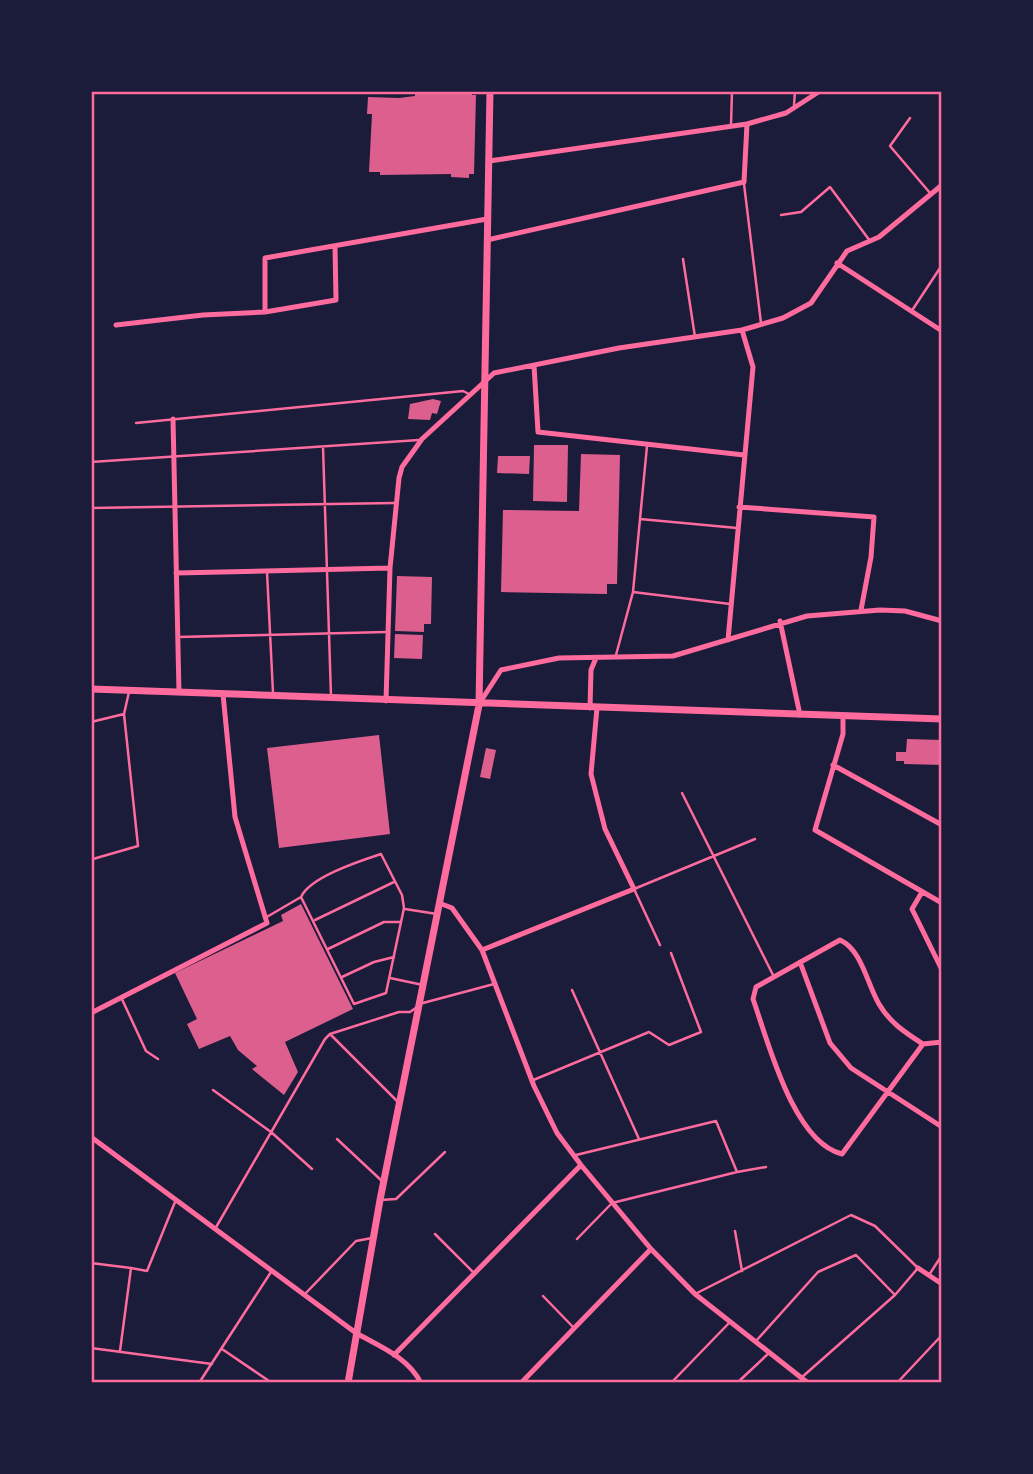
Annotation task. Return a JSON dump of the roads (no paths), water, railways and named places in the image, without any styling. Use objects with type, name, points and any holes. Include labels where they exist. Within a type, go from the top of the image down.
[{"type":"street","points":[[348,1383],[380,1200],[479,705],[490,91]]},
{"type":"street","points":[[489,160],[747,124],[794,109],[820,91]]},
{"type":"street","points":[[487,240],[744,182],[747,124]]},
{"type":"street","points":[[386,701],[386,632],[394,503],[402,467],[422,439],[468,394],[494,373],[742,330],[783,318],[811,303],[848,251],[870,241],[942,185]]},
{"type":"street","points":[[265,312],[265,258],[487,219]]},
{"type":"street","points":[[116,325],[203,314],[265,312],[336,300],[335,246]]},
{"type":"street","points":[[837,263],[942,331]]},
{"type":"street","points":[[729,640],[730,604],[754,366],[742,330]]},
{"type":"street","points":[[534,365],[538,432],[744,455]]},
{"type":"street","points":[[173,419],[179,692]]},
{"type":"street","points":[[739,507],[874,517],[871,557],[861,610]]},
{"type":"street","points":[[176,573],[390,568]]},
{"type":"street","points":[[479,705],[501,670],[559,658],[673,656],[729,640],[780,621],[861,610],[905,611],[942,621]]},
{"type":"street","points":[[780,621],[800,715]]},
{"type":"street","points":[[482,950],[634,889],[605,829],[591,774],[591,670],[596,658]]},
{"type":"street","points":[[91,689],[479,705],[942,719]]},
{"type":"street","points":[[91,1013],[267,923],[235,817],[222,694]]},
{"type":"street","points":[[843,716],[843,734],[815,830],[942,903]]},
{"type":"street","points":[[833,765],[942,825]]},
{"type":"street","points":[[922,892],[912,909],[942,970]]},
{"type":"street","points":[[439,903],[452,908],[482,950],[531,1081],[557,1133],[651,1249],[695,1294],[808,1383]]},
{"type":"street","points":[[923,1044],[889,1095],[842,1154],[831,1151],[788,1100],[753,999],[756,987],[840,940],[851,945],[880,1005],[896,1026],[923,1044],[942,1042]]},
{"type":"street","points":[[800,962],[830,1043],[851,1068],[942,1128]]},
{"type":"street","points":[[91,1137],[356,1333],[394,1354],[409,1366],[421,1383]]},
{"type":"street","points":[[394,1354],[581,1164]]},
{"type":"street","points":[[521,1383],[651,1249]]},
{"type":"street","points":[[918,1268],[942,1284]]},
{"type":"lane","points":[[732,91],[732,125]]},
{"type":"lane","points":[[794,109],[795,91]]},
{"type":"lane","points":[[910,118],[890,146],[932,195]]},
{"type":"lane","points":[[744,182],[761,323]]},
{"type":"lane","points":[[781,215],[801,212],[830,187],[870,241]]},
{"type":"lane","points":[[683,259],[695,337]]},
{"type":"lane","points":[[911,312],[942,265]]},
{"type":"lane","points":[[136,423],[424,394],[463,391],[468,394]]},
{"type":"lane","points":[[91,462],[422,439]]},
{"type":"lane","points":[[323,445],[331,699]]},
{"type":"lane","points":[[615,658],[633,592],[647,446]]},
{"type":"lane","points":[[91,508],[394,503]]},
{"type":"lane","points":[[640,519],[737,528]]},
{"type":"lane","points":[[267,572],[273,696]]},
{"type":"lane","points":[[633,592],[730,604]]},
{"type":"lane","points":[[178,636],[386,632]]},
{"type":"lane","points":[[93,859],[138,846],[124,714],[130,690]]},
{"type":"lane","points":[[91,722],[124,714]]},
{"type":"lane","points":[[682,793],[711,858],[773,976]]},
{"type":"lane","points":[[660,945],[634,889],[755,839]]},
{"type":"lane","points":[[265,918],[301,897],[304,890],[346,867],[381,854],[395,881],[404,908],[386,993],[354,1004],[315,920],[301,897]]},
{"type":"lane","points":[[315,920],[395,881]]},
{"type":"lane","points":[[404,908],[437,914]]},
{"type":"lane","points":[[328,949],[384,922],[401,922]]},
{"type":"lane","points":[[531,1081],[649,1031],[668,1045],[701,1032],[671,953]]},
{"type":"lane","points":[[342,977],[374,962],[394,957]]},
{"type":"lane","points":[[390,978],[423,985]]},
{"type":"lane","points":[[215,1229],[330,1034],[399,1012],[410,1012],[419,1006],[496,983]]},
{"type":"lane","points":[[572,990],[639,1139]]},
{"type":"lane","points":[[121,997],[146,1051],[158,1059]]},
{"type":"lane","points":[[330,1034],[400,1104]]},
{"type":"lane","points":[[214,1090],[271,1132],[312,1169]]},
{"type":"lane","points":[[574,1155],[716,1121],[737,1172]]},
{"type":"lane","points":[[337,1139],[384,1183]]},
{"type":"lane","points":[[380,1200],[396,1199],[445,1152]]},
{"type":"lane","points":[[577,1239],[612,1203],[766,1167]]},
{"type":"lane","points":[[91,1263],[148,1271],[175,1200]]},
{"type":"lane","points":[[695,1294],[851,1215],[875,1226],[918,1268],[895,1295],[801,1379]]},
{"type":"lane","points":[[736,1231],[742,1271]]},
{"type":"lane","points":[[435,1234],[475,1274]]},
{"type":"lane","points":[[304,1295],[356,1241],[373,1238]]},
{"type":"lane","points":[[756,1341],[818,1272],[856,1255],[895,1295]]},
{"type":"lane","points":[[929,1275],[942,1255]]},
{"type":"lane","points":[[120,1351],[131,1268]]},
{"type":"lane","points":[[199,1383],[271,1272]]},
{"type":"lane","points":[[543,1296],[574,1328]]},
{"type":"lane","points":[[671,1383],[730,1322]]},
{"type":"lane","points":[[897,1383],[942,1335]]},
{"type":"lane","points":[[91,1348],[212,1364]]},
{"type":"lane","points":[[222,1349],[272,1383]]},
{"type":"lane","points":[[737,1383],[769,1353]]}]
